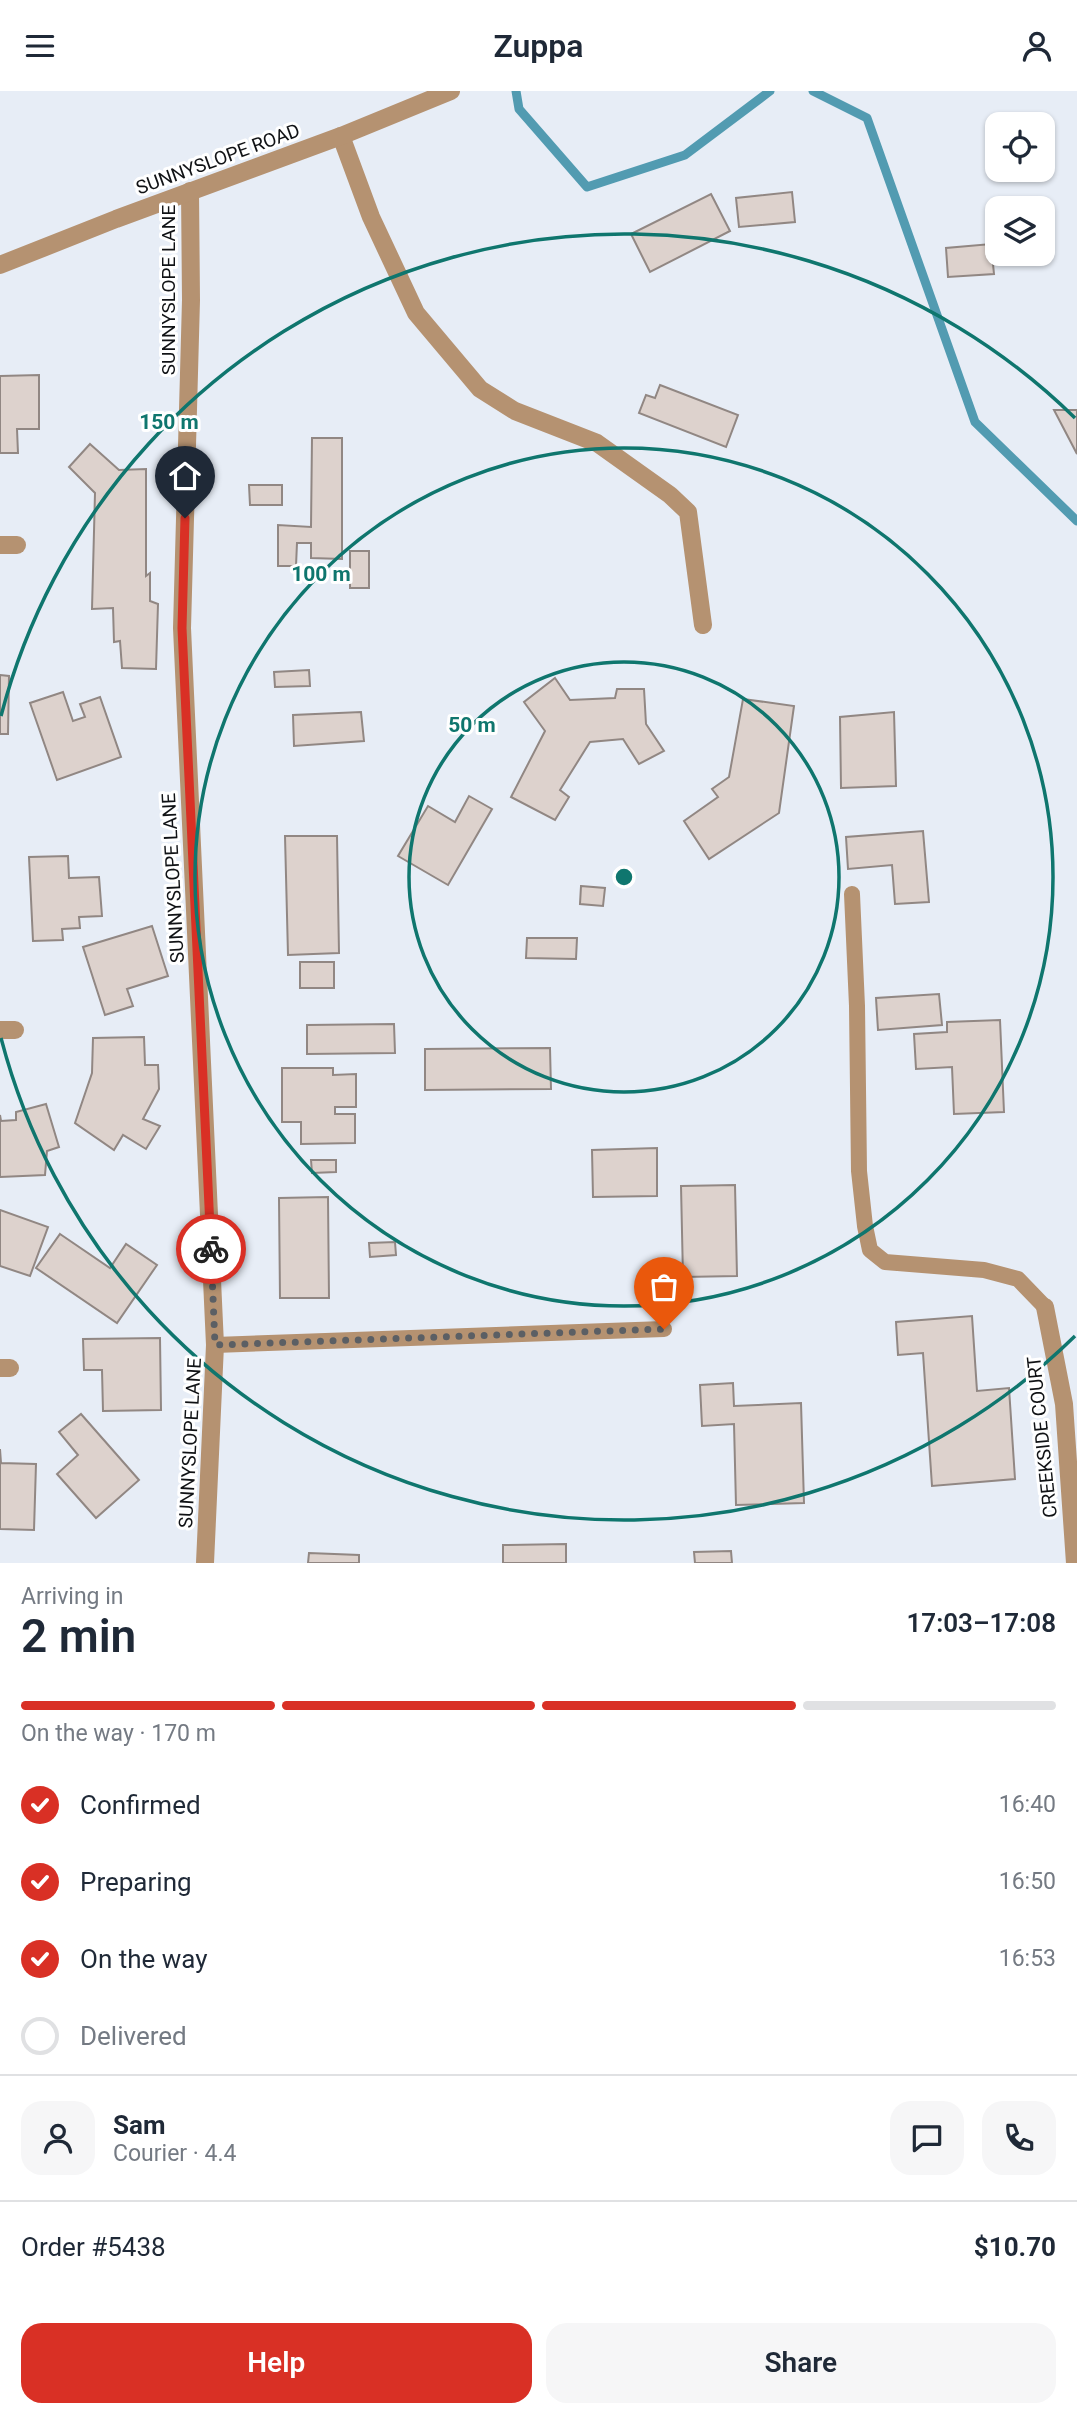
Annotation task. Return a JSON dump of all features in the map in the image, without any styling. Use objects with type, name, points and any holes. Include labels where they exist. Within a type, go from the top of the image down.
[{"type":"street","name":"SUNNYSLOPE ROAD","points":[[0,265],[341,136],[451,91]]},
{"type":"street","points":[[341,136],[371,217],[416,313],[480,389],[515,411],[597,443],[670,495],[688,512],[703,625]]},
{"type":"street","name":"SUNNYSLOPE LANE","points":[[190,191],[191,300],[182,628],[215,1345],[205,1563]]},
{"type":"street","name":"CREEKSIDE COURT","points":[[1045,1307],[1064,1404],[1075,1563]]},
{"type":"lane","points":[[852,894],[857,1006],[859,1171],[870,1250],[885,1262],[984,1270],[1018,1279],[1045,1307]]},
{"type":"lane","points":[[215,1345],[664,1329]]},
{"type":"building","points":[[792,192],[795,222],[739,227],[736,198]]},
{"type":"building","points":[[711,194],[730,231],[650,272],[631,234]]},
{"type":"building","points":[[985,245],[985,266],[993,266],[994,274],[948,277],[946,248]]},
{"type":"building","points":[[39,375],[39,429],[17,429],[18,453],[0,453],[0,376]]},
{"type":"building","points":[[660,385],[738,415],[726,447],[639,413],[646,395],[655,398]]},
{"type":"building","points":[[1054,410],[1077,410],[1077,454]]},
{"type":"building","points":[[312,438],[342,438],[342,559],[311,558],[311,543],[297,543],[296,566],[278,566],[278,525],[311,527]]},
{"type":"building","points":[[90,444],[119,470],[146,469],[146,576],[150,573],[150,601],[158,604],[156,669],[122,668],[120,641],[114,642],[113,608],[92,609],[95,493],[69,467]]},
{"type":"building","points":[[249,485],[282,485],[282,505],[250,505]]},
{"type":"building","points":[[350,551],[369,551],[369,588],[350,588]]},
{"type":"building","points":[[309,670],[310,686],[275,687],[274,672]]},
{"type":"building","points":[[0,675],[9,676],[8,734],[0,734]]},
{"type":"building","points":[[555,678],[570,700],[615,698],[617,689],[644,689],[646,724],[664,751],[639,764],[623,739],[590,742],[560,790],[569,797],[555,820],[511,797],[545,731],[524,702]]},
{"type":"building","points":[[63,692],[73,721],[85,717],[80,704],[100,697],[121,757],[57,780],[30,703]]},
{"type":"building","points":[[743,699],[794,706],[779,813],[709,859],[684,821],[718,797],[712,789],[729,777]]},
{"type":"building","points":[[361,712],[364,741],[294,746],[293,715]]},
{"type":"building","points":[[894,712],[896,786],[841,788],[840,717]]},
{"type":"building","points":[[469,796],[492,809],[448,885],[398,856],[428,806],[455,822]]},
{"type":"building","points":[[923,831],[929,902],[895,904],[892,865],[848,869],[846,837]]},
{"type":"building","points":[[285,836],[337,836],[339,953],[288,955]]},
{"type":"building","points":[[68,856],[69,878],[99,877],[102,916],[79,917],[80,928],[62,929],[63,940],[33,941],[29,857]]},
{"type":"building","points":[[581,886],[605,888],[603,906],[580,904]]},
{"type":"building","points":[[152,926],[168,976],[127,989],[133,1006],[105,1015],[83,947]]},
{"type":"building","points":[[527,938],[577,938],[576,959],[526,958]]},
{"type":"building","points":[[300,962],[334,962],[334,988],[300,988]]},
{"type":"building","points":[[939,994],[942,1025],[878,1030],[876,998]]},
{"type":"building","points":[[1000,1020],[1004,1112],[954,1114],[952,1067],[916,1069],[914,1034],[947,1032],[947,1022]]},
{"type":"building","points":[[394,1024],[395,1053],[307,1054],[307,1025]]},
{"type":"building","points":[[144,1037],[145,1065],[158,1065],[159,1089],[143,1119],[160,1126],[146,1149],[123,1135],[114,1150],[75,1123],[92,1073],[93,1038]]},
{"type":"building","points":[[550,1048],[551,1089],[425,1090],[425,1049]]},
{"type":"building","points":[[282,1068],[333,1068],[333,1075],[356,1074],[356,1107],[335,1107],[335,1114],[355,1114],[355,1143],[301,1144],[301,1122],[282,1122]]},
{"type":"building","points":[[46,1104],[59,1147],[47,1151],[45,1175],[0,1177],[0,1115],[1,1121],[16,1120],[16,1112]]},
{"type":"building","points":[[657,1148],[657,1196],[593,1197],[592,1150]]},
{"type":"building","points":[[311,1160],[336,1160],[336,1172],[312,1173]]},
{"type":"building","points":[[735,1185],[737,1276],[683,1277],[681,1186]]},
{"type":"building","points":[[328,1197],[329,1298],[280,1298],[279,1198]]},
{"type":"building","points":[[0,1210],[48,1227],[30,1276],[0,1266]]},
{"type":"building","points":[[60,1234],[110,1268],[126,1244],[157,1265],[117,1323],[36,1268]]},
{"type":"building","points":[[395,1242],[396,1255],[370,1257],[369,1243]]},
{"type":"building","points":[[972,1316],[977,1391],[1009,1388],[1015,1479],[932,1486],[923,1353],[898,1355],[896,1322]]},
{"type":"building","points":[[160,1338],[161,1410],[103,1411],[102,1370],[84,1370],[83,1339]]},
{"type":"building","points":[[733,1383],[734,1406],[801,1403],[804,1503],[736,1505],[734,1424],[702,1426],[700,1385]]},
{"type":"building","points":[[81,1414],[139,1480],[96,1518],[57,1474],[78,1455],[59,1432]]},
{"type":"building","points":[[0,1449],[1,1463],[36,1464],[34,1530],[0,1529]]},
{"type":"building","points":[[566,1544],[566,1563],[503,1563],[503,1545]]},
{"type":"building","points":[[731,1551],[732,1563],[695,1563],[694,1552]]},
{"type":"building","points":[[309,1553],[359,1555],[359,1563],[308,1563]]},
{"type":"waterway","points":[[516,91],[519,109],[587,187],[685,155],[770,91]]},
{"type":"waterway","points":[[813,91],[867,118],[975,422],[1077,521]]},
{"type":"way so far","points":[[211,1249],[215,1345],[664,1329]]},
{"type":"route","points":[[185,518],[182,628],[211,1249]]}]
